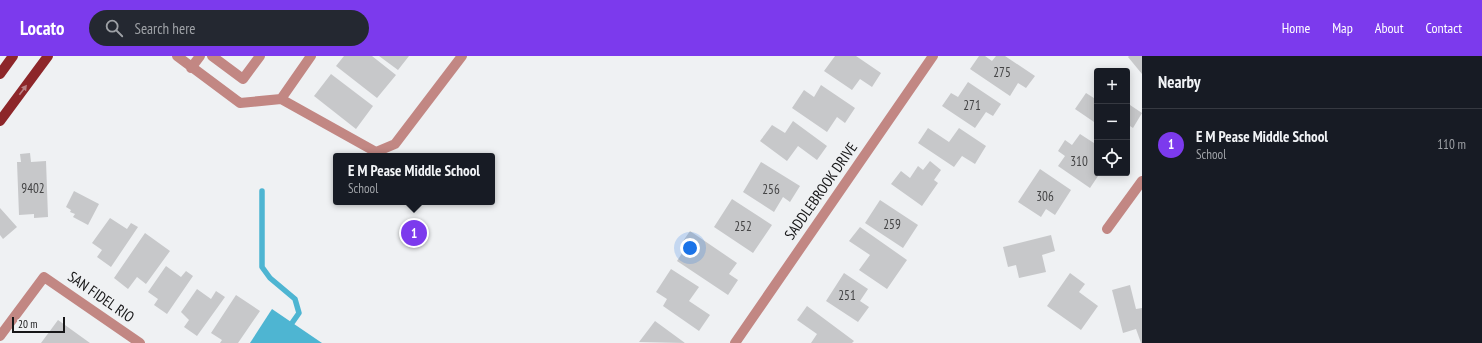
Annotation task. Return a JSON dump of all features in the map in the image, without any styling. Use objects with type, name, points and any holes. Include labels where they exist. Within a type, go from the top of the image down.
[{"type":"main road","points":[[0,74],[13,56]]},
{"type":"main road","points":[[0,121],[48,56]]},
{"type":"street","points":[[177,56],[191,68],[240,103],[280,99],[376,152],[395,144],[462,56]]},
{"type":"street","points":[[191,68],[200,56]]},
{"type":"street","points":[[212,56],[243,79],[260,56]]},
{"type":"street","points":[[280,99],[311,56]]},
{"type":"street","name":"SADDLEBROOK DRIVE","points":[[735,343],[933,56]]},
{"type":"street","points":[[1107,229],[1142,181]]},
{"type":"street","name":"SAN FIDEL RIO","points":[[0,336],[44,277],[140,343]]},
{"type":"water","points":[[272,309],[322,343],[250,343]]},
{"type":"building","points":[[344,56],[372,56],[396,75],[377,98],[336,66]]},
{"type":"building","points":[[379,56],[409,56],[398,70]]},
{"type":"building","points":[[835,56],[856,56],[881,73],[872,87],[860,79],[852,90],[824,71]]},
{"type":"building","points":[[979,56],[985,56],[992,61],[996,56],[1005,56],[1035,76],[1026,88],[1018,83],[1010,96],[970,69]]},
{"type":"building","points":[[1142,56],[1142,74],[1128,57]]},
{"type":"building","points":[[331,74],[373,106],[356,129],[314,96]]},
{"type":"building","points":[[968,82],[1001,104],[993,116],[986,112],[975,128],[942,106],[951,93],[958,97]]},
{"type":"building","points":[[821,85],[855,108],[845,123],[837,117],[827,132],[792,108],[804,90],[814,97]]},
{"type":"building","points":[[1086,93],[1094,98],[1094,122],[1075,109]]},
{"type":"building","points":[[1130,105],[1142,113],[1133,128],[1130,126]]},
{"type":"building","points":[[793,121],[827,146],[817,160],[798,146],[787,161],[760,141],[772,125],[785,133]]},
{"type":"building","points":[[928,128],[949,142],[959,128],[986,146],[975,164],[962,156],[954,167],[918,143]]},
{"type":"building","points":[[1080,134],[1094,143],[1094,176],[1098,176],[1090,188],[1058,166],[1065,156],[1058,151],[1065,140],[1072,145]]},
{"type":"building","points":[[30,153],[31,162],[46,161],[48,217],[34,218],[34,214],[19,215],[17,162],[21,162],[20,154]]},
{"type":"building","points":[[930,161],[941,170],[934,180],[938,183],[922,206],[891,184],[901,171],[910,178],[918,166],[923,170]]},
{"type":"building","points":[[761,162],[800,186],[790,202],[783,197],[774,212],[743,192]]},
{"type":"building","points":[[1040,169],[1071,190],[1055,215],[1046,209],[1041,217],[1018,202]]},
{"type":"building","points":[[74,191],[99,204],[88,225],[73,217],[75,214],[70,212],[71,210],[66,207]]},
{"type":"building","points":[[732,199],[772,225],[753,253],[714,227]]},
{"type":"building","points":[[880,200],[918,225],[903,248],[865,223]]},
{"type":"building","points":[[0,208],[17,227],[3,239],[0,235]]},
{"type":"building","points":[[110,218],[127,229],[131,223],[138,227],[111,267],[97,257],[102,250],[92,243]]},
{"type":"building","points":[[860,227],[907,260],[887,289],[859,270],[870,255],[849,241]]},
{"type":"building","points":[[690,231],[737,263],[729,274],[738,280],[728,295],[677,261],[686,247],[681,244]]},
{"type":"building","points":[[145,233],[170,251],[146,284],[137,277],[128,289],[114,278]]},
{"type":"building","points":[[1051,235],[1055,251],[1042,255],[1046,272],[1019,278],[1016,265],[1008,267],[1003,247]]},
{"type":"building","points":[[166,266],[181,277],[186,271],[193,276],[167,314],[154,305],[158,299],[148,292]]},
{"type":"building","points":[[671,269],[699,287],[689,301],[710,315],[699,331],[663,306],[667,299],[656,292]]},
{"type":"building","points":[[844,273],[868,289],[860,301],[869,307],[858,322],[826,301]]},
{"type":"building","points":[[1070,273],[1085,284],[1079,292],[1098,306],[1081,330],[1047,306]]},
{"type":"building","points":[[1130,285],[1136,309],[1142,308],[1142,343],[1136,329],[1123,333],[1112,290]]},
{"type":"building","points":[[197,289],[211,299],[216,291],[225,297],[197,336],[184,327],[189,320],[181,312]]},
{"type":"building","points":[[236,295],[260,311],[238,343],[220,343],[222,340],[211,333]]},
{"type":"building","points":[[807,306],[854,341],[852,343],[811,343],[817,334],[797,320]]},
{"type":"building","points":[[58,320],[90,343],[41,343]]},
{"type":"building","points":[[655,321],[685,343],[639,342]]},
{"type":"waterway","points":[[262,191],[262,267],[270,278],[295,299],[299,313],[292,323]]},
{"type":"place","name":"E M Pease Middle School","points":[[414,233]]}]
